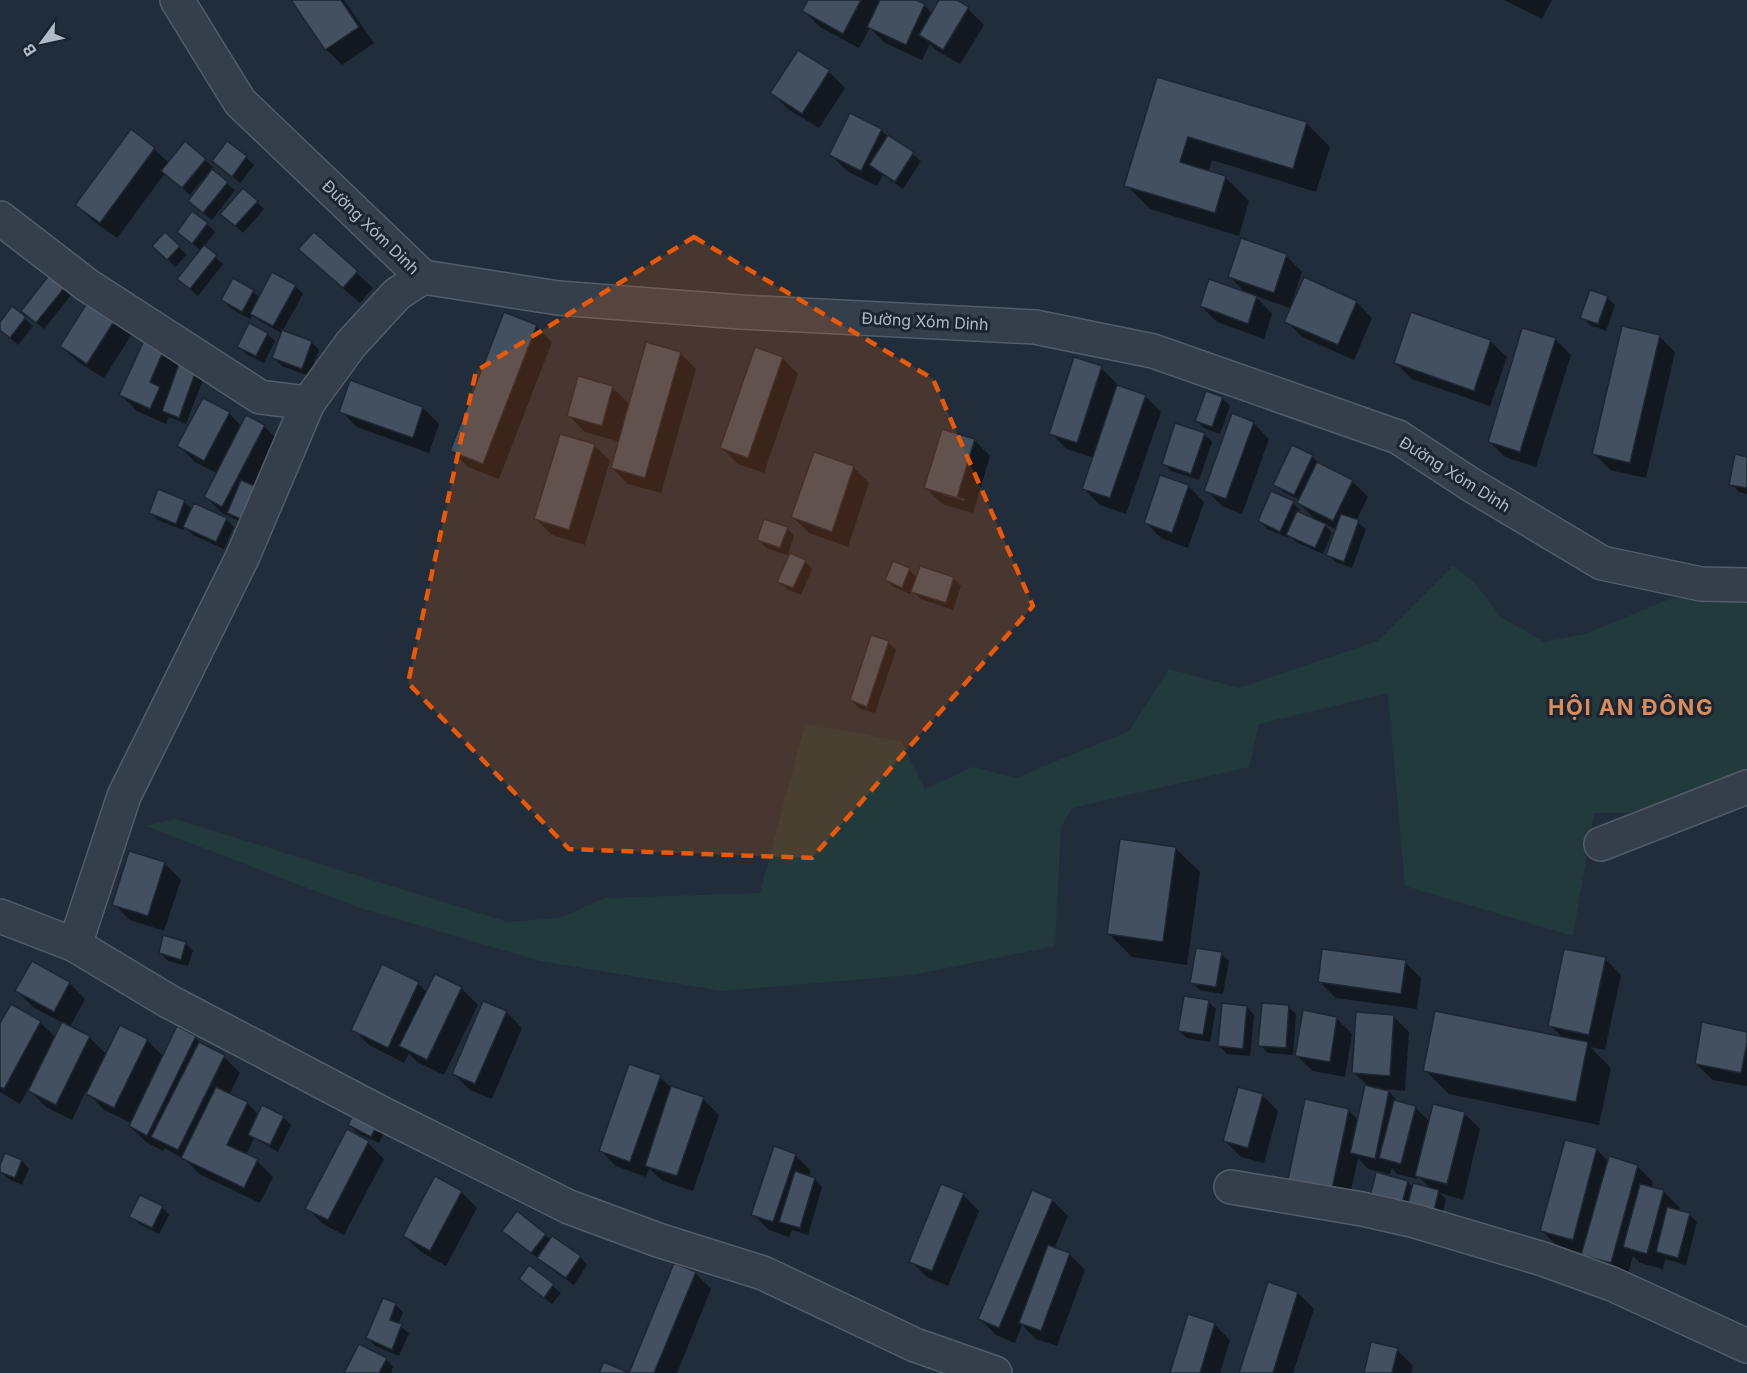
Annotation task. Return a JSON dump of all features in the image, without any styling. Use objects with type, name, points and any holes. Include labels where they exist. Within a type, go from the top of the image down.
[{"type":"street","name":"Đường Xóm Dinh","points":[[177,0],[240,102],[423,277],[558,298],[741,312],[1035,327],[1153,351],[1398,437],[1473,486],[1602,563],[1701,584],[1747,585]]},
{"type":"street","points":[[0,218],[87,285],[260,397],[308,403]]},
{"type":"street","points":[[75,945],[124,796],[243,556],[308,403],[351,344],[397,294],[423,277]]},
{"type":"street","points":[[1601,844],[1747,787]]},
{"type":"street","points":[[0,916],[75,945],[168,1001],[385,1115],[569,1207],[658,1240],[763,1273],[915,1345],[995,1373]]},
{"type":"street","points":[[1231,1187],[1362,1209],[1415,1221],[1543,1258],[1612,1284],[1747,1346]]},
{"type":"highlighted area","points":[[694,237],[933,379],[1033,606],[812,858],[569,849],[408,683],[476,371]]},
{"type":"green space","points":[[1453,566],[1474,582],[1501,617],[1544,642],[1585,634],[1672,598],[1747,597],[1747,793],[1718,811],[1594,813],[1573,936],[1405,886],[1388,693],[1259,724],[1249,767],[1072,808],[1061,827],[1055,946],[913,975],[723,991],[540,961],[357,907],[146,826],[175,819],[508,922],[559,918],[605,898],[760,893],[805,724],[901,741],[925,789],[973,767],[1016,778],[1129,731],[1169,669],[1239,688],[1378,641]]},
{"type":"building","points":[[291,0],[341,0],[359,27],[325,50]]},
{"type":"building","points":[[808,0],[861,0],[843,34],[802,11]]},
{"type":"building","points":[[880,0],[916,0],[925,4],[906,45],[867,27]]},
{"type":"building","points":[[939,0],[957,0],[969,7],[943,50],[919,35]]},
{"type":"building","points":[[798,50],[830,70],[802,114],[770,93]]},
{"type":"building","points":[[1157,77],[1307,122],[1293,169],[1188,137],[1180,162],[1226,176],[1215,213],[1124,186]]},
{"type":"building","points":[[850,113],[882,129],[861,171],[829,155]]},
{"type":"building","points":[[131,129],[155,148],[100,223],[75,205]]},
{"type":"building","points":[[888,135],[914,152],[895,182],[869,165]]},
{"type":"building","points":[[185,141],[206,159],[182,188],[161,171]]},
{"type":"building","points":[[227,141],[247,156],[232,177],[212,161]]},
{"type":"building","points":[[212,169],[228,182],[203,213],[188,201]]},
{"type":"building","points":[[243,188],[258,201],[235,226],[220,214]]},
{"type":"building","points":[[192,211],[208,223],[192,244],[177,232]]},
{"type":"building","points":[[165,232],[180,246],[167,260],[152,246]]},
{"type":"building","points":[[314,232],[358,271],[343,288],[298,249]]},
{"type":"building","points":[[1241,238],[1287,254],[1274,293],[1228,277]]},
{"type":"building","points":[[204,245],[217,255],[190,289],[177,279]]},
{"type":"building","points":[[272,272],[296,285],[273,326],[250,314]]},
{"type":"building","points":[[50,274],[65,287],[36,323],[21,311]]},
{"type":"building","points":[[1304,277],[1357,301],[1338,345],[1284,322]]},
{"type":"building","points":[[233,278],[254,290],[242,312],[221,300]]},
{"type":"building","points":[[1209,279],[1257,296],[1248,324],[1200,306]]},
{"type":"building","points":[[1590,290],[1608,296],[1598,324],[1580,318]]},
{"type":"building","points":[[92,295],[120,312],[87,364],[60,346]]},
{"type":"building","points":[[12,306],[26,317],[10,338],[0,330],[0,322]]},
{"type":"building","points":[[504,312],[537,325],[483,464],[450,451]]},
{"type":"building","points":[[1411,312],[1491,340],[1474,391],[1394,363]]},
{"type":"building","points":[[249,323],[268,333],[256,356],[237,347]]},
{"type":"building","points":[[1622,326],[1660,335],[1630,463],[1592,454]]},
{"type":"building","points":[[1522,328],[1556,338],[1520,452],[1488,442]]},
{"type":"building","points":[[282,330],[312,341],[302,369],[272,358]]},
{"type":"building","points":[[147,334],[167,343],[150,382],[160,387],[150,409],[119,395]]},
{"type":"building","points":[[646,342],[681,352],[645,478],[611,468]]},
{"type":"building","points":[[755,347],[783,357],[748,458],[720,448]]},
{"type":"building","points":[[1074,357],[1102,366],[1077,443],[1049,434]]},
{"type":"building","points":[[180,361],[197,368],[179,418],[162,411]]},
{"type":"building","points":[[578,376],[613,386],[602,426],[567,416]]},
{"type":"building","points":[[350,380],[423,407],[413,438],[339,412]]},
{"type":"building","points":[[1117,385],[1146,395],[1110,498],[1082,489]]},
{"type":"building","points":[[1206,391],[1223,397],[1212,427],[1195,421]]},
{"type":"building","points":[[203,398],[230,412],[204,461],[177,446]]},
{"type":"building","points":[[1232,413],[1254,422],[1226,499],[1204,491]]},
{"type":"building","points":[[246,415],[265,425],[222,507],[204,497]]},
{"type":"building","points":[[1175,423],[1205,433],[1191,474],[1162,464]]},
{"type":"building","points":[[942,429],[975,439],[957,498],[924,488]]},
{"type":"building","points":[[560,434],[595,444],[569,530],[534,519]]},
{"type":"building","points":[[1292,445],[1313,455],[1294,495],[1273,485]]},
{"type":"building","points":[[814,452],[854,466],[832,532],[791,517]]},
{"type":"building","points":[[1735,454],[1747,457],[1747,488],[1729,485]]},
{"type":"building","points":[[1317,462],[1353,480],[1333,521],[1297,503]]},
{"type":"building","points":[[1160,475],[1189,485],[1172,533],[1144,523]]},
{"type":"building","points":[[241,480],[259,488],[245,521],[227,513]]},
{"type":"building","points":[[158,489],[185,500],[176,524],[149,513]]},
{"type":"building","points":[[1271,491],[1294,501],[1280,532],[1258,521]]},
{"type":"building","points":[[194,503],[227,518],[216,542],[183,527]]},
{"type":"building","points":[[1297,511],[1326,524],[1315,548],[1286,535]]},
{"type":"building","points":[[1341,514],[1359,520],[1344,562],[1326,555]]},
{"type":"building","points":[[764,519],[788,527],[780,548],[757,540]]},
{"type":"building","points":[[790,553],[806,560],[793,588],[777,582]]},
{"type":"building","points":[[893,561],[910,568],[902,588],[885,580]]},
{"type":"building","points":[[920,566],[954,577],[946,603],[911,592]]},
{"type":"building","points":[[871,635],[889,641],[867,707],[850,700]]},
{"type":"building","points":[[1120,839],[1176,847],[1163,942],[1107,934]]},
{"type":"building","points":[[129,851],[165,862],[148,916],[112,905]]},
{"type":"building","points":[[163,935],[186,942],[181,960],[159,953]]},
{"type":"building","points":[[1196,948],[1222,952],[1216,987],[1190,983]]},
{"type":"building","points":[[1322,949],[1406,960],[1401,994],[1318,982]]},
{"type":"building","points":[[1564,949],[1606,957],[1589,1035],[1548,1026]]},
{"type":"building","points":[[32,961],[70,982],[54,1012],[15,991]]},
{"type":"building","points":[[382,964],[419,982],[388,1048],[351,1030]]},
{"type":"building","points":[[435,974],[462,987],[427,1060],[399,1046]]},
{"type":"building","points":[[1184,996],[1209,1000],[1203,1035],[1178,1031]]},
{"type":"building","points":[[483,1001],[507,1011],[475,1084],[452,1074]]},
{"type":"building","points":[[1222,1003],[1247,1006],[1243,1049],[1218,1046]]},
{"type":"building","points":[[1262,1003],[1289,1005],[1286,1048],[1258,1046]]},
{"type":"building","points":[[11,1004],[41,1021],[4,1089],[0,1087],[0,1023]]},
{"type":"building","points":[[1303,1010],[1337,1017],[1330,1062],[1295,1056]]},
{"type":"building","points":[[1435,1011],[1588,1042],[1576,1102],[1423,1071]]},
{"type":"building","points":[[1356,1012],[1394,1015],[1390,1076],[1352,1073]]},
{"type":"building","points":[[62,1022],[90,1036],[56,1105],[28,1091]]},
{"type":"building","points":[[1702,1022],[1747,1032],[1741,1073],[1695,1064]]},
{"type":"building","points":[[120,1025],[148,1039],[114,1108],[86,1094]]},
{"type":"building","points":[[177,1026],[196,1036],[147,1136],[129,1126]]},
{"type":"building","points":[[199,1042],[225,1055],[178,1150],[151,1137]]},
{"type":"building","points":[[629,1064],[661,1075],[630,1162],[599,1151]]},
{"type":"building","points":[[1365,1085],[1389,1091],[1375,1159],[1350,1153]]},
{"type":"building","points":[[671,1086],[704,1097],[677,1176],[645,1166]]},
{"type":"building","points":[[216,1087],[248,1102],[227,1145],[258,1159],[244,1188],[181,1158]]},
{"type":"building","points":[[1238,1087],[1263,1094],[1248,1148],[1223,1141]]},
{"type":"building","points":[[1305,1099],[1349,1109],[1331,1194],[1287,1184]]},
{"type":"building","points":[[1394,1100],[1416,1106],[1401,1164],[1379,1158]]},
{"type":"building","points":[[359,1104],[382,1115],[371,1137],[348,1125]]},
{"type":"building","points":[[1433,1104],[1465,1112],[1447,1184],[1415,1176]]},
{"type":"building","points":[[262,1105],[284,1116],[270,1145],[248,1135]]},
{"type":"building","points":[[347,1129],[369,1141],[328,1220],[305,1209]]},
{"type":"building","points":[[1565,1140],[1597,1148],[1573,1240],[1540,1231]]},
{"type":"building","points":[[774,1146],[796,1154],[773,1222],[751,1215]]},
{"type":"building","points":[[5,1153],[22,1160],[15,1178],[0,1172]]},
{"type":"building","points":[[1609,1156],[1638,1165],[1611,1263],[1581,1255]]},
{"type":"building","points":[[795,1171],[815,1178],[800,1228],[779,1222]]},
{"type":"building","points":[[1376,1172],[1408,1181],[1401,1207],[1370,1197]]},
{"type":"building","points":[[435,1176],[462,1191],[430,1251],[403,1236]]},
{"type":"building","points":[[1413,1183],[1439,1190],[1433,1215],[1407,1208]]},
{"type":"building","points":[[941,1184],[964,1193],[932,1271],[909,1262]]},
{"type":"building","points":[[1640,1184],[1664,1190],[1647,1254],[1623,1247]]},
{"type":"building","points":[[1032,1190],[1053,1199],[999,1328],[978,1319]]},
{"type":"building","points":[[140,1195],[163,1206],[152,1228],[129,1217]]},
{"type":"building","points":[[1667,1207],[1690,1213],[1678,1258],[1656,1252]]},
{"type":"building","points":[[517,1211],[546,1234],[531,1253],[502,1231]]},
{"type":"building","points":[[552,1236],[581,1256],[566,1278],[537,1258]]},
{"type":"building","points":[[1048,1245],[1070,1253],[1041,1331],[1019,1323]]},
{"type":"building","points":[[674,1263],[696,1272],[654,1373],[629,1373]]},
{"type":"building","points":[[529,1265],[554,1284],[544,1298],[519,1279]]},
{"type":"building","points":[[1268,1282],[1298,1292],[1273,1373],[1239,1373]]},
{"type":"building","points":[[383,1298],[396,1303],[390,1320],[402,1324],[392,1350],[366,1338]]},
{"type":"building","points":[[1188,1314],[1215,1323],[1200,1373],[1170,1373]]},
{"type":"building","points":[[1371,1342],[1398,1348],[1392,1373],[1364,1373]]},
{"type":"building","points":[[359,1344],[387,1358],[379,1373],[344,1373]]},
{"type":"building","points":[[604,1362],[629,1373],[599,1373]]},
{"type":"district","name":"HỘI AN ĐÔNG","points":[[1631,707]]}]
